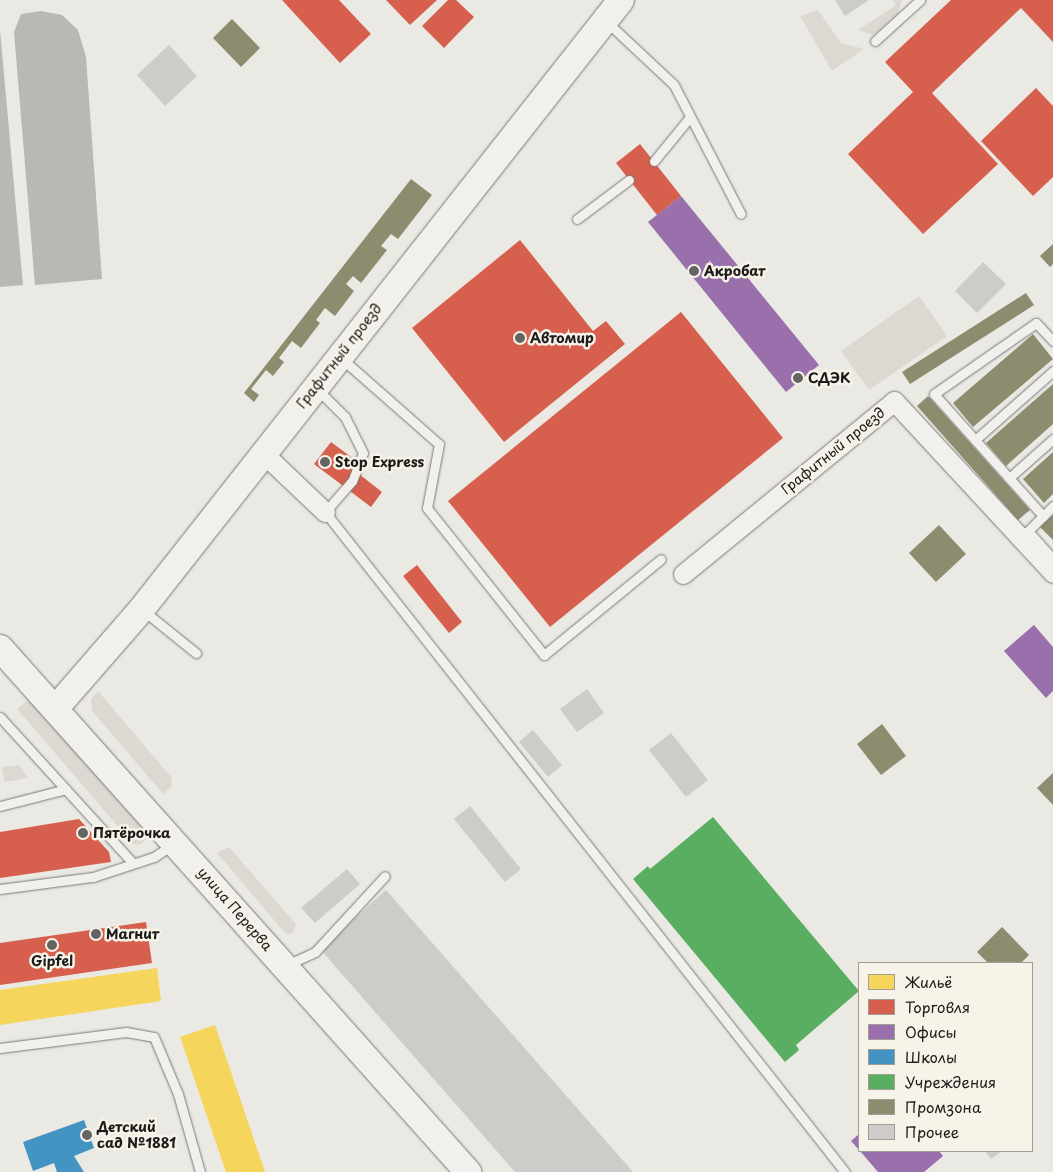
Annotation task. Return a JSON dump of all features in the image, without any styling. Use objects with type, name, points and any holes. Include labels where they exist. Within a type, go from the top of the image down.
[{"type":"street","name":"Графитный проезд","points":[[55,710],[141,610],[264,454],[338,356],[621,0]]},
{"type":"street","name":"Графитный проезд","points":[[683,574],[894,401],[1053,573]]},
{"type":"street","points":[[264,454],[325,512]]},
{"type":"street","name":"улица Перерва","points":[[0,648],[468,1172]]},
{"type":"lane","points":[[875,41],[920,0]]},
{"type":"lane","points":[[605,20],[674,84],[741,214]]},
{"type":"lane","points":[[654,161],[690,117]]},
{"type":"lane","points":[[577,219],[629,180]]},
{"type":"lane","points":[[1043,516],[934,394],[1036,323],[1053,341]]},
{"type":"lane","points":[[338,356],[439,444],[427,508],[544,655],[661,559]]},
{"type":"lane","points":[[975,440],[1053,371]]},
{"type":"lane","points":[[314,387],[345,417],[363,453],[352,481],[325,512],[845,1172]]},
{"type":"lane","points":[[1009,478],[1053,438]]},
{"type":"lane","points":[[1053,506],[1028,531],[1053,559]]},
{"type":"lane","points":[[141,610],[196,653]]},
{"type":"lane","points":[[0,717],[133,863]]},
{"type":"lane","points":[[0,806],[66,789]]},
{"type":"lane","points":[[0,889],[93,877],[154,857],[174,843]]},
{"type":"lane","points":[[284,966],[316,952],[385,876]]},
{"type":"lane","points":[[0,1048],[126,1032],[154,1036],[178,1094],[200,1172]]},
{"type":"shaded area","points":[[893,0],[902,0],[898,14],[873,35],[858,30],[896,5]]},
{"type":"shaded area","points":[[818,10],[841,43],[864,49],[832,71],[800,16]]},
{"type":"shaded area","points":[[41,11],[62,15],[78,30],[86,57],[102,279],[35,285],[14,32],[21,14]]},
{"type":"shaded area","points":[[0,30],[23,285],[0,287]]},
{"type":"shaded area","points":[[919,296],[947,336],[869,390],[841,351]]},
{"type":"shaded area","points":[[98,691],[171,777],[172,786],[163,794],[92,711],[91,699]]},
{"type":"shaded area","points":[[28,700],[151,835],[141,844],[133,844],[17,709]]},
{"type":"shaded area","points":[[19,765],[28,778],[5,782],[2,767]]},
{"type":"shaded area","points":[[229,847],[296,924],[293,933],[286,934],[217,853]]},
{"type":"building: Жильё","points":[[157,968],[161,1001],[0,1025],[0,990]]},
{"type":"building: Жильё","points":[[215,1025],[265,1172],[226,1172],[180,1037]]},
{"type":"building: Торговля","points":[[282,0],[339,0],[371,34],[340,63]]},
{"type":"building: Торговля","points":[[386,0],[437,0],[410,25]]},
{"type":"building: Торговля","points":[[448,0],[456,0],[474,17],[444,48],[422,26]]},
{"type":"building: Торговля","points":[[951,0],[1053,0],[1053,42],[1021,8],[932,93],[998,164],[923,234],[848,154],[913,92],[885,62]]},
{"type":"building: Торговля","points":[[1036,88],[1053,106],[1053,177],[1033,196],[981,141]]},
{"type":"building: Торговля","points":[[640,144],[681,196],[657,215],[616,163]]},
{"type":"building: Торговля","name":"Автомир","points":[[520,240],[593,331],[606,321],[625,344],[504,442],[412,328]]},
{"type":"building: Торговля","points":[[681,312],[783,438],[550,627],[448,501]]},
{"type":"building: Торговля","points":[[331,442],[355,460],[350,467],[382,492],[371,507],[314,464]]},
{"type":"building: Торговля","points":[[417,565],[462,622],[449,633],[403,576]]},
{"type":"building: Торговля","points":[[79,819],[109,852],[111,862],[0,878],[0,832]]},
{"type":"building: Торговля","points":[[146,922],[152,963],[0,985],[0,943]]},
{"type":"building: Офисы","points":[[681,196],[819,365],[786,392],[648,222]]},
{"type":"building: Офисы","points":[[1034,625],[1053,647],[1053,691],[1046,698],[1004,651]]},
{"type":"building: Офисы","points":[[858,1135],[858,1149],[851,1141]]},
{"type":"building: Офисы","points":[[861,1152],[940,1152],[943,1156],[924,1172],[878,1172]]},
{"type":"building: Школы","points":[[84,1120],[94,1148],[74,1156],[84,1172],[57,1172],[54,1163],[33,1171],[23,1142]]},
{"type":"building: Учреждения","points":[[713,817],[858,992],[796,1045],[799,1050],[785,1062],[633,879],[648,866],[650,869]]},
{"type":"building: Промзона","points":[[232,19],[260,48],[241,67],[213,38]]},
{"type":"building: Промзона","points":[[411,179],[432,195],[398,239],[391,234],[381,246],[387,250],[361,283],[353,276],[346,284],[354,291],[335,316],[325,308],[316,320],[320,323],[301,348],[292,341],[279,358],[284,362],[273,376],[266,370],[251,389],[259,395],[254,402],[244,393]]},
{"type":"building: Промзона","points":[[1053,244],[1053,264],[1050,267],[1040,256]]},
{"type":"building: Промзона","points":[[1026,293],[1034,305],[910,384],[902,372]]},
{"type":"building: Промзона","points":[[1033,334],[1053,359],[973,427],[953,403]]},
{"type":"building: Промзона","points":[[1053,384],[1053,424],[1006,466],[986,443]]},
{"type":"building: Промзона","points":[[928,396],[1030,510],[1018,520],[917,406]]},
{"type":"building: Промзона","points":[[1053,452],[1053,494],[1044,503],[1023,479]]},
{"type":"building: Промзона","points":[[1053,515],[1053,540],[1040,527]]},
{"type":"building: Промзона","points":[[939,525],[966,554],[936,582],[909,553]]},
{"type":"building: Промзона","points":[[882,724],[906,756],[881,775],[857,744]]},
{"type":"building: Промзона","points":[[1053,773],[1053,805],[1037,788]]},
{"type":"building: Промзона","points":[[1002,927],[1029,955],[1022,962],[987,962],[977,952]]},
{"type":"building: Прочее","points":[[835,0],[869,0],[845,16]]},
{"type":"building: Прочее","points":[[169,45],[197,76],[165,106],[137,75]]},
{"type":"building: Прочее","points":[[983,262],[1006,284],[977,313],[955,291]]},
{"type":"building: Прочее","points":[[587,689],[604,713],[577,732],[560,709]]},
{"type":"building: Прочее","points":[[533,730],[562,765],[548,777],[519,742]]},
{"type":"building: Прочее","points":[[671,733],[708,780],[686,797],[649,750]]},
{"type":"building: Прочее","points":[[470,806],[521,869],[505,882],[454,819]]},
{"type":"building: Прочее","points":[[347,869],[360,884],[315,923],[301,908]]},
{"type":"building: Прочее","points":[[386,890],[633,1172],[515,1172],[320,949]]},
{"type":"building: Прочее","points":[[986,1152],[1001,1152],[991,1159]]},
{"type":"place","name":"Акробат","points":[[694,271]]},
{"type":"place","name":"Автомир","points":[[520,338]]},
{"type":"place","name":"СДЭК","points":[[798,378]]},
{"type":"place","name":"Stop Express","points":[[325,462]]},
{"type":"place","name":"Пятёрочка","points":[[83,833]]},
{"type":"place","name":"Магнит","points":[[96,934]]},
{"type":"place","name":"Gipfel","points":[[52,945]]},
{"type":"place","name":"Детский сад №1881","points":[[87,1135]]}]
